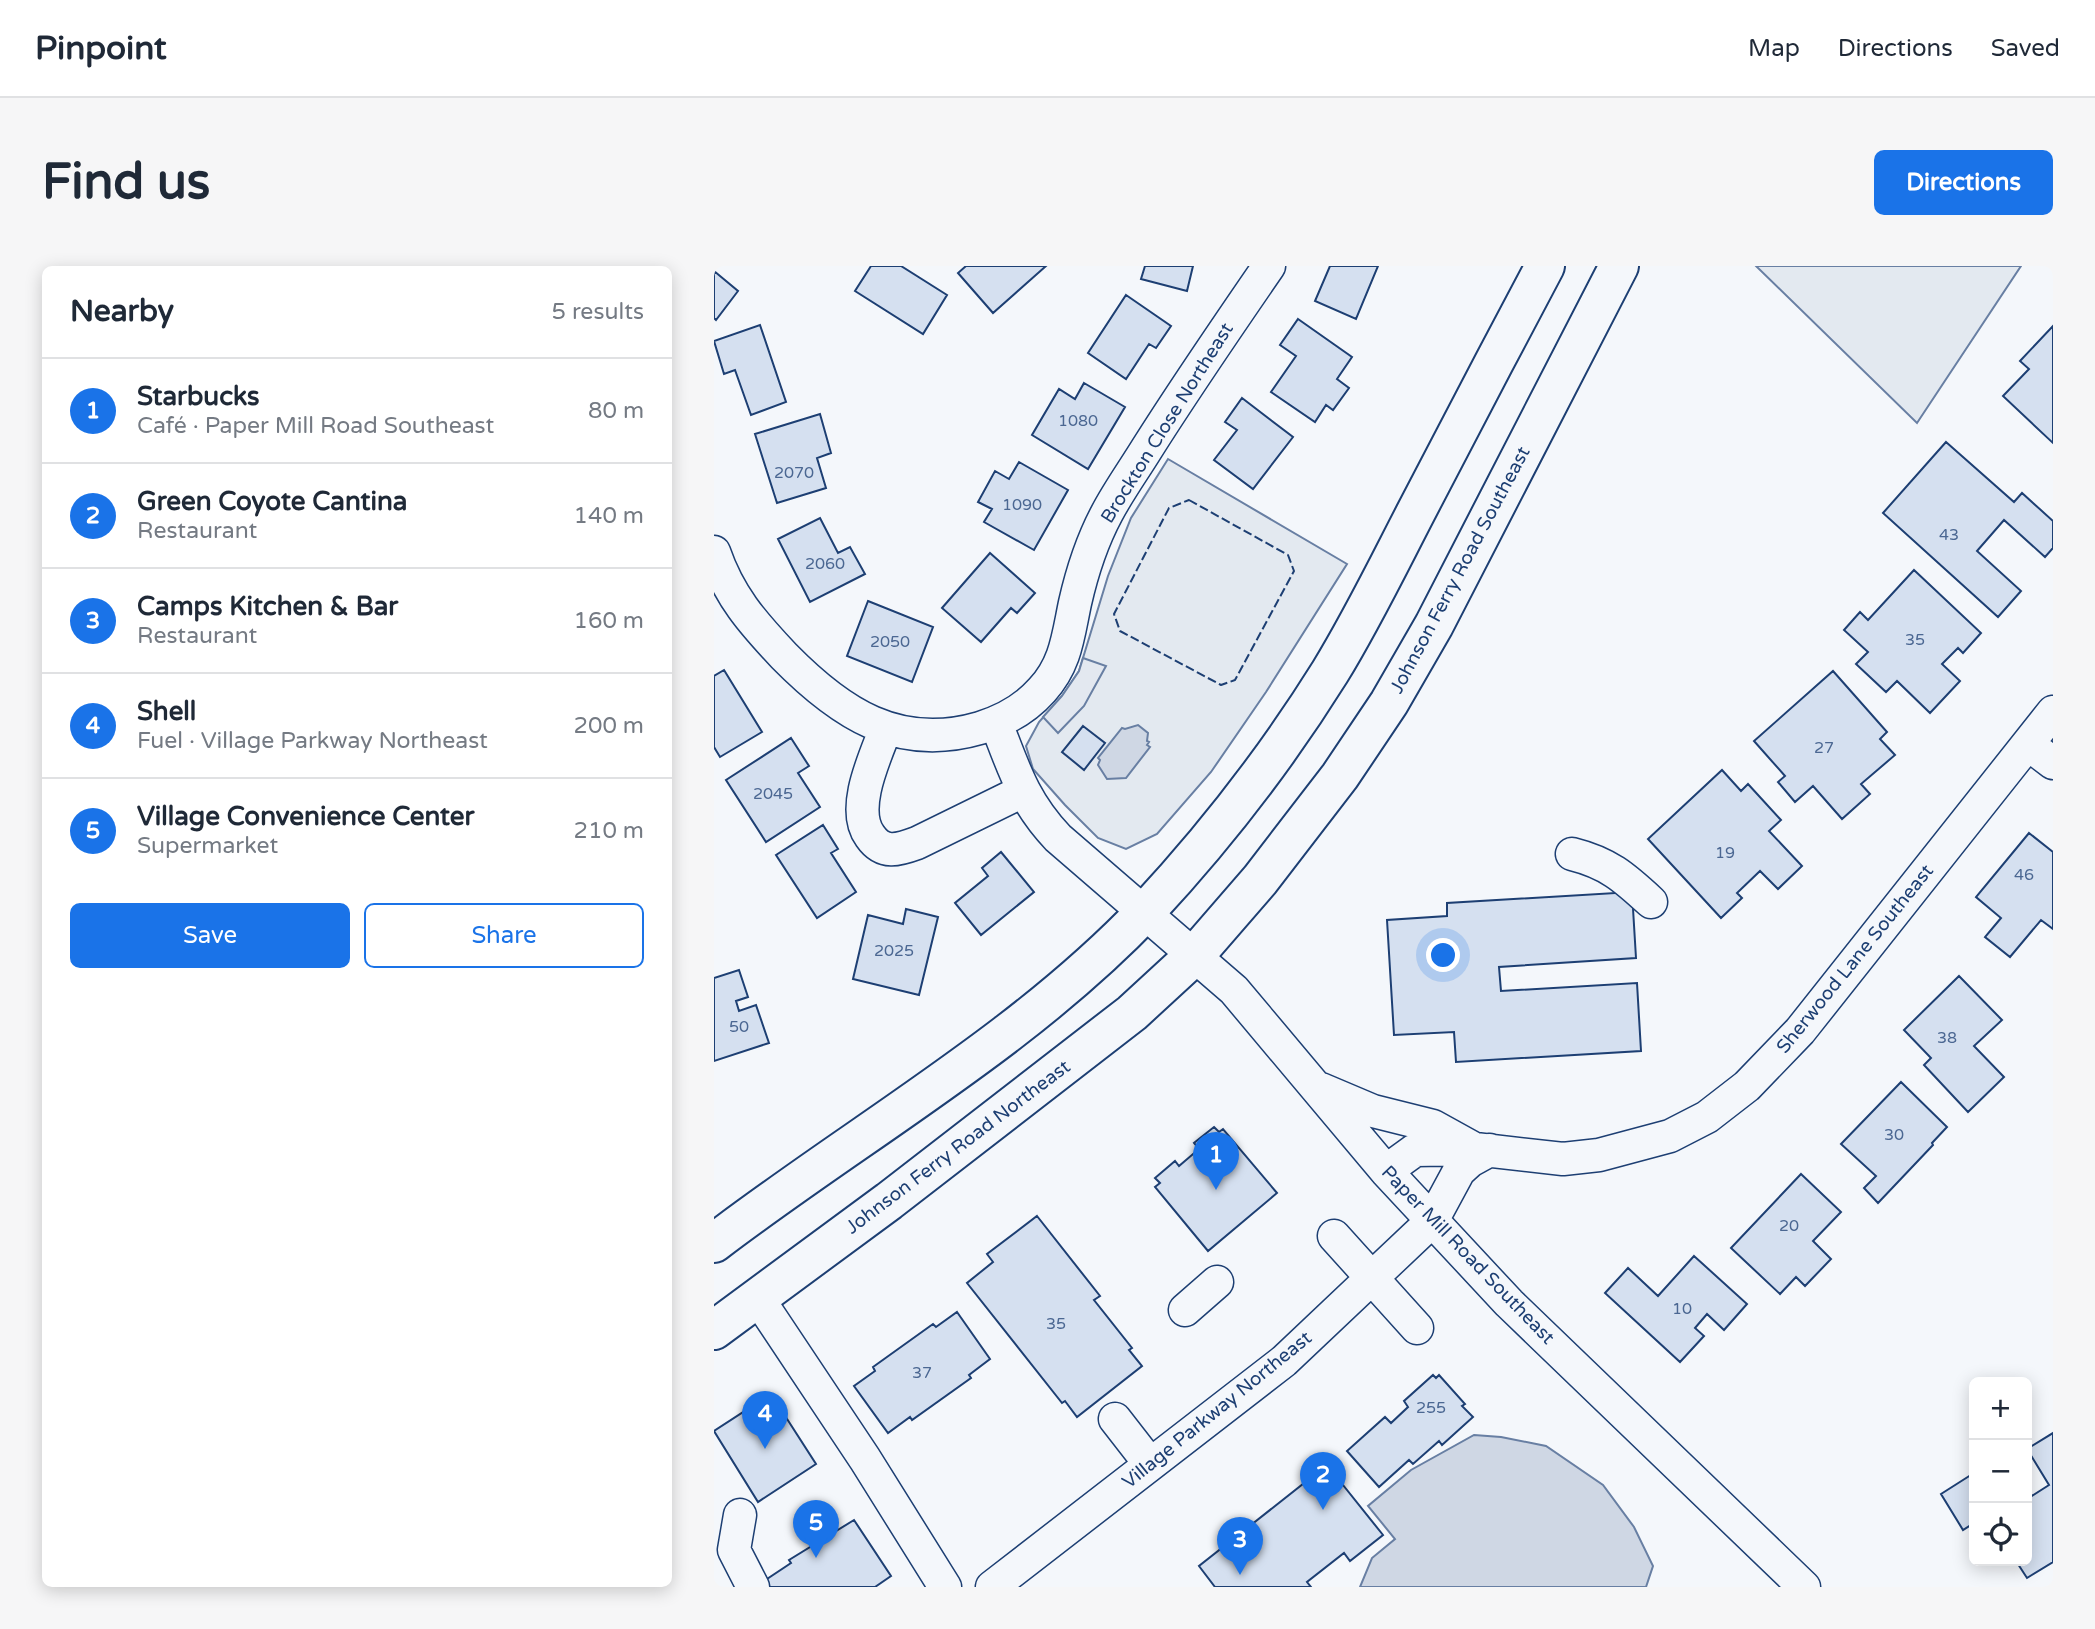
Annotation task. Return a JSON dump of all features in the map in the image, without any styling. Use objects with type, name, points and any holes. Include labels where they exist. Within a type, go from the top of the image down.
[{"type":"main road","points":[[714,1242],[968,1062],[1086,967],[1145,912],[1207,842],[1284,740],[1331,670],[1545,266]]},
{"type":"main road","name":"Johnson Ferry Road Southeast","points":[[1195,956],[1260,880],[1332,787],[1389,703],[1434,625],[1619,266]]},
{"type":"main road","name":"Johnson Ferry Road Northeast","points":[[714,1330],[1048,1081],[1132,1013],[1195,956]]},
{"type":"street","name":"Brockton Close Northeast","points":[[714,552],[722,575],[740,607],[805,677],[855,716],[886,728],[925,737],[960,734],[996,723],[1041,691],[1059,668],[1068,644],[1075,603],[1087,562],[1107,512],[1183,391],[1269,266]]},
{"type":"street","name":"Sherwood Lane Southeast","points":[[1386,1171],[1415,1150],[1482,1150],[1563,1159],[1599,1154],[1671,1136],[1707,1117],[1747,1086],[1800,1031],[2053,712]]},
{"type":"street","points":[[996,723],[1023,792],[1038,817],[1058,838],[1145,912]]},
{"type":"street","points":[[886,728],[864,793],[861,815],[865,830],[874,843],[886,851],[917,843],[1023,792]]},
{"type":"street","points":[[2028,744],[2053,763]]},
{"type":"street","points":[[1572,854],[1595,860],[1623,876],[1651,902]]},
{"type":"street","name":"Paper Mill Road Southeast","points":[[1145,912],[1234,990],[1386,1171],[1509,1303],[1804,1587]]},
{"type":"street","name":"Sherwood Lane Southeast","points":[[1315,1086],[1373,1111],[1433,1126],[1482,1150]]},
{"type":"street","points":[[1432,1221],[1459,1171],[1482,1150]]},
{"type":"street","name":"Village Parkway Northeast","points":[[992,1587],[1284,1361],[1432,1221]]},
{"type":"street","points":[[1334,1236],[1417,1328]]},
{"type":"street","points":[[1185,1310],[1217,1282]]},
{"type":"street","points":[[757,1297],[854,1466],[945,1587]]},
{"type":"street","points":[[1115,1419],[1150,1464]]},
{"type":"street","points":[[740,1515],[734,1550],[753,1587]]},
{"type":"shaded area","points":[[1756,266],[2021,266],[1917,423]]},
{"type":"shaded area","points":[[1168,459],[1347,564],[1266,692],[1211,772],[1157,834],[1126,849],[1098,838],[1065,805],[1033,769],[1026,746],[1039,722],[1079,671],[1108,576],[1131,518]]},
{"type":"shaded area","points":[[1083,658],[1106,666],[1084,706],[1058,733],[1043,717],[1079,671]]},
{"type":"shaded area","points":[[1138,725],[1148,733],[1147,745],[1150,747],[1126,778],[1107,779],[1098,765],[1098,758],[1122,728]]},
{"type":"shaded area","points":[[1474,1435],[1501,1437],[1546,1446],[1603,1485],[1634,1527],[1653,1566],[1646,1587],[1360,1587],[1372,1558],[1395,1539],[1368,1506],[1411,1470]]},
{"type":"building","points":[[871,266],[901,266],[947,295],[923,334],[855,291]]},
{"type":"building","points":[[966,266],[1046,266],[993,313],[958,273]]},
{"type":"building","points":[[1145,266],[1193,266],[1187,291],[1141,279]]},
{"type":"building","points":[[1330,266],[1378,266],[1356,319],[1315,301]]},
{"type":"building","points":[[714,271],[738,291],[716,320],[714,318]]},
{"type":"building","points":[[1126,295],[1171,326],[1156,348],[1149,344],[1126,379],[1088,353]]},
{"type":"building","points":[[1298,319],[1352,357],[1337,379],[1349,388],[1333,410],[1326,405],[1315,422],[1271,392],[1296,356],[1280,345]]},
{"type":"building","points":[[760,325],[786,402],[751,415],[735,370],[724,374],[714,341]]},
{"type":"building","points":[[2053,326],[2053,443],[2003,396],[2029,369],[2020,361]]},
{"type":"building","points":[[1084,383],[1125,407],[1088,469],[1032,435],[1059,389],[1075,399]]},
{"type":"building","points":[[1242,398],[1293,437],[1253,489],[1214,460],[1237,430],[1225,422]]},
{"type":"building","points":[[820,414],[831,453],[817,458],[826,488],[777,503],[755,434]]},
{"type":"building","points":[[1946,442],[2014,502],[2022,493],[2053,521],[2053,548],[2045,557],[2004,520],[1977,551],[2021,591],[1998,617],[1883,513]]},
{"type":"building","points":[[1019,462],[1068,490],[1034,550],[984,522],[992,509],[978,502],[995,471],[1009,479]]},
{"type":"building","points":[[820,518],[838,553],[850,547],[865,574],[810,602],[778,539]]},
{"type":"building","points":[[990,553],[1035,593],[1017,613],[1011,608],[981,642],[942,608]]},
{"type":"building","points":[[1914,570],[1981,633],[1963,653],[1958,648],[1942,664],[1960,681],[1930,713],[1897,681],[1886,692],[1856,664],[1868,652],[1844,630],[1860,612],[1868,620]]},
{"type":"building","points":[[868,601],[933,627],[912,682],[847,656]]},
{"type":"building","points":[[724,670],[762,732],[720,757],[714,747],[714,676]]},
{"type":"building","points":[[1833,671],[1887,732],[1880,739],[1895,755],[1861,784],[1870,794],[1842,819],[1813,786],[1795,802],[1778,782],[1785,776],[1754,741]]},
{"type":"building","points":[[1083,726],[1105,743],[1084,770],[1062,752]]},
{"type":"building","points":[[791,738],[809,766],[798,773],[820,807],[766,842],[726,780]]},
{"type":"building","points":[[1722,770],[1741,791],[1748,784],[1781,820],[1769,831],[1802,866],[1778,889],[1760,871],[1737,893],[1742,898],[1721,918],[1648,839]]},
{"type":"building","points":[[823,825],[838,849],[831,853],[856,892],[817,918],[776,855]]},
{"type":"building","points":[[2029,833],[2053,852],[2053,929],[2041,920],[2010,957],[1985,937],[2001,918],[1976,897]]},
{"type":"building","points":[[1001,852],[1034,892],[981,935],[955,903],[988,876],[982,868]]},
{"type":"building","points":[[1632,892],[1636,958],[1499,967],[1501,991],[1637,983],[1641,1051],[1456,1062],[1454,1032],[1394,1035],[1387,920],[1447,916],[1447,903]]},
{"type":"building","points":[[906,909],[938,917],[919,995],[853,979],[868,915],[903,924]]},
{"type":"building","points":[[739,970],[748,997],[736,1001],[739,1011],[756,1005],[769,1043],[714,1061],[714,978]]},
{"type":"building","points":[[1959,976],[2002,1020],[1974,1046],[2004,1077],[1968,1112],[1924,1065],[1931,1058],[1904,1030]]},
{"type":"building","points":[[1901,1082],[1947,1127],[1878,1203],[1864,1188],[1876,1176],[1841,1144]]},
{"type":"building","points":[[1214,1127],[1219,1132],[1223,1129],[1277,1193],[1208,1251],[1155,1187],[1160,1183],[1155,1178],[1175,1161],[1179,1166],[1199,1149],[1194,1143]]},
{"type":"building","points":[[1801,1174],[1841,1212],[1813,1241],[1831,1259],[1805,1286],[1796,1277],[1780,1294],[1731,1248]]},
{"type":"building","points":[[1037,1216],[1100,1296],[1094,1300],[1132,1348],[1129,1350],[1142,1366],[1077,1417],[1065,1401],[1062,1403],[967,1283],[993,1262],[987,1254]]},
{"type":"building","points":[[1694,1256],[1747,1304],[1724,1330],[1707,1314],[1695,1328],[1704,1336],[1680,1362],[1605,1293],[1628,1268],[1658,1296]]},
{"type":"building","points":[[957,1312],[990,1359],[969,1375],[971,1378],[912,1420],[910,1417],[888,1433],[854,1386],[875,1371],[873,1367],[933,1324],[936,1327]]},
{"type":"building","points":[[1433,1375],[1436,1378],[1439,1375],[1473,1417],[1442,1445],[1439,1441],[1413,1464],[1409,1460],[1379,1487],[1347,1451],[1385,1417],[1391,1423],[1408,1407],[1404,1401]]},
{"type":"building","points":[[771,1394],[816,1464],[758,1502],[714,1431]]},
{"type":"building","points":[[2053,1433],[2053,1562],[2027,1578],[2019,1566],[2032,1566],[2032,1496],[2049,1485],[2032,1457],[2032,1446]]},
{"type":"building","points":[[1327,1465],[1383,1535],[1350,1561],[1344,1553],[1307,1582],[1311,1587],[1215,1587],[1199,1566]]},
{"type":"building","points":[[1969,1476],[1969,1526],[1963,1530],[1941,1494]]},
{"type":"building","points":[[854,1520],[891,1576],[875,1587],[768,1587],[764,1581],[791,1563],[789,1560]]},
{"type":"fence","points":[[1189,500],[1288,555],[1294,571],[1235,680],[1221,685],[1120,631],[1114,614],[1169,508],[1189,500]]},
{"type":"place","name":"Starbucks","points":[[1216,1190]]},
{"type":"place","name":"Shell","points":[[765,1449]]},
{"type":"place","name":"Green Coyote Cantina","points":[[1323,1510]]},
{"type":"place","name":"Village Convenience Center","points":[[816,1558]]},
{"type":"place","name":"Camps Kitchen & Bar","points":[[1240,1575]]}]
